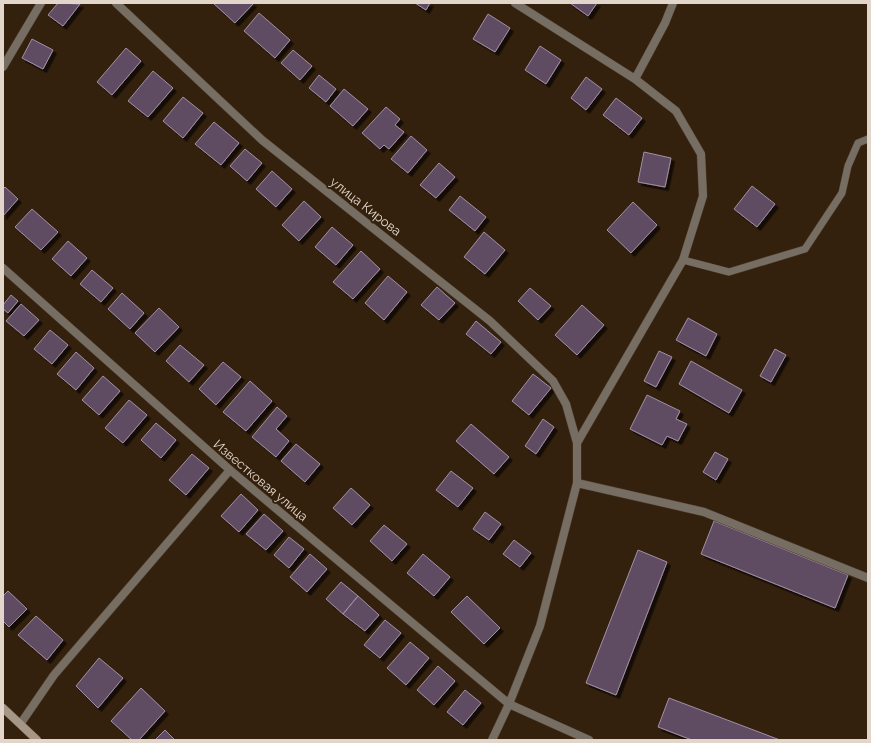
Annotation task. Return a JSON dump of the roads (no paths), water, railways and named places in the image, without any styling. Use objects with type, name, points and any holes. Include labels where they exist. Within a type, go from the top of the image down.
[{"type":"main road","points":[[3,708],[21,723],[37,740]]},
{"type":"street","points":[[3,67],[41,3]]},
{"type":"street","name":"улица Кирова","points":[[116,3],[262,140],[490,321],[531,360],[553,381],[566,404],[577,443]]},
{"type":"street","points":[[492,740],[509,704],[540,626],[577,483],[577,443],[683,260],[703,196],[701,154],[676,110],[636,79],[515,3]]},
{"type":"street","points":[[636,79],[665,23],[673,3]]},
{"type":"street","name":"Известковая улица","points":[[3,268],[230,470],[509,704],[589,740]]},
{"type":"street","points":[[21,723],[54,675],[230,470]]},
{"type":"street","points":[[577,483],[704,512],[868,578]]},
{"type":"lane","points":[[683,260],[729,272],[805,250],[842,193],[848,166],[858,143],[868,139]]}]
